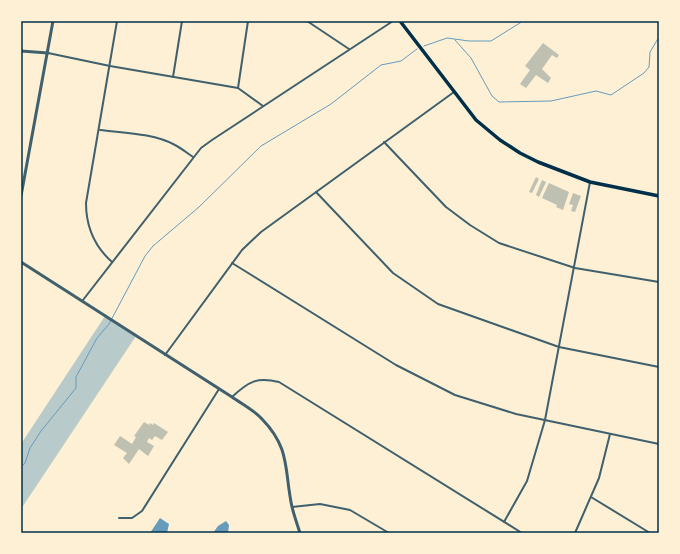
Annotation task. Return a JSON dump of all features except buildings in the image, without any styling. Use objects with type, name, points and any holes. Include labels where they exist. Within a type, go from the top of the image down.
[{"type":"main road","points":[[400,21],[476,120],[500,140],[520,153],[538,162],[590,182],[659,196]]},
{"type":"street","points":[[21,196],[53,21]]},
{"type":"street","points":[[112,262],[103,254],[92,237],[88,227],[86,203],[100,130],[117,21]]},
{"type":"street","points":[[173,77],[182,21]]},
{"type":"street","points":[[238,88],[248,21]]},
{"type":"street","points":[[307,21],[349,50]]},
{"type":"street","points":[[82,300],[193,157],[212,140],[393,21]]},
{"type":"street","points":[[21,51],[48,53],[110,66],[238,88],[263,106]]},
{"type":"street","points":[[165,355],[242,250],[261,232],[454,92]]},
{"type":"street","points":[[100,130],[143,136],[165,141],[174,144],[193,157]]},
{"type":"street","points":[[384,142],[446,207],[470,226],[499,243],[575,268],[659,282]]},
{"type":"street","points":[[504,522],[528,481],[545,420],[558,347],[575,268],[590,182]]},
{"type":"street","points":[[316,192],[392,273],[438,304],[558,347],[659,366]]},
{"type":"street","points":[[21,262],[261,417],[278,440],[287,467],[292,507],[300,533]]},
{"type":"street","points":[[232,263],[396,365],[455,395],[488,407],[659,444]]},
{"type":"street","points":[[232,397],[243,387],[257,380],[265,379],[279,382],[522,533]]},
{"type":"street","points":[[119,518],[132,518],[142,511],[219,389]]},
{"type":"street","points":[[575,533],[592,497],[605,458],[610,434]]},
{"type":"street","points":[[592,497],[650,533]]},
{"type":"street","points":[[292,507],[320,504],[350,510],[389,533]]},
{"type":"shaded area","points":[[105,316],[136,336],[21,509],[21,444]]},
{"type":"water","points":[[160,518],[169,524],[167,533],[150,533]]},
{"type":"water","points":[[226,521],[229,525],[228,533],[213,533],[218,526]]},
{"type":"waterway","points":[[424,46],[447,38],[469,41],[491,41],[523,21]]},
{"type":"waterway","points":[[455,40],[471,58],[492,96],[499,102],[551,101],[596,91],[611,95],[644,73],[649,67],[650,52],[659,37]]},
{"type":"waterway","points":[[21,467],[25,463],[30,448],[41,431],[76,388],[76,377],[97,338],[109,324],[145,256],[153,246],[199,207],[261,146],[331,104],[381,65],[401,61],[417,49]]}]
